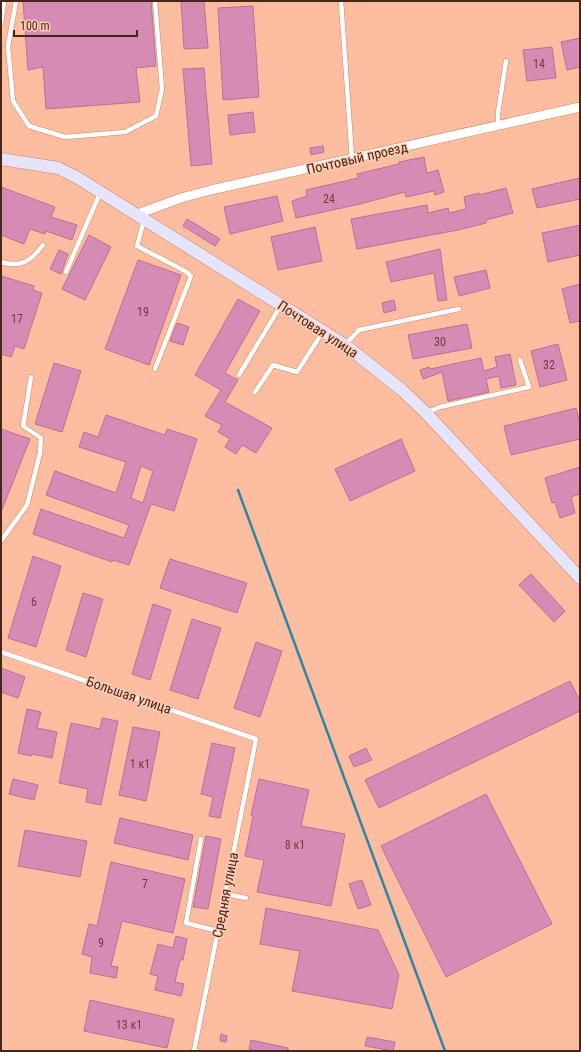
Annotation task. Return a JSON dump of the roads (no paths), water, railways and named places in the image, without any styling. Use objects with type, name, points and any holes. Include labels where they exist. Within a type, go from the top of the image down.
[{"type":"street","name":"Почтовый проезд","points":[[140,218],[181,198],[211,190],[580,107]]},
{"type":"street","name":"Почтовая улица","points":[[1,159],[58,168],[78,178],[345,345],[402,390],[426,413],[580,578]]},
{"type":"lane","points":[[1,24],[4,1]]},
{"type":"lane","points":[[16,1],[8,46],[13,101],[29,126],[65,137],[125,132],[156,116],[162,89],[156,1]]},
{"type":"lane","points":[[341,1],[352,159]]},
{"type":"lane","points":[[498,126],[498,113],[506,61]]},
{"type":"lane","points":[[66,272],[100,193]]},
{"type":"lane","points":[[140,218],[137,246],[185,271],[191,276],[155,369]]},
{"type":"lane","points":[[1,262],[8,264],[21,264],[34,256],[42,245]]},
{"type":"lane","points":[[239,375],[281,305]]},
{"type":"lane","points":[[345,345],[359,330],[459,309]]},
{"type":"lane","points":[[255,392],[273,365],[297,372],[323,331]]},
{"type":"lane","points":[[426,413],[440,407],[529,387],[520,360]]},
{"type":"lane","points":[[1,541],[27,505],[40,452],[41,438],[23,426],[31,377]]},
{"type":"lane","name":"Большая улица","points":[[1,652],[256,739]]},
{"type":"lane","name":"Средняя улица","points":[[194,1051],[256,739]]},
{"type":"lane","points":[[201,839],[186,923],[218,930]]},
{"type":"lane","points":[[225,894],[246,898]]},
{"type":"waterway","points":[[238,490],[445,1051]]}]
